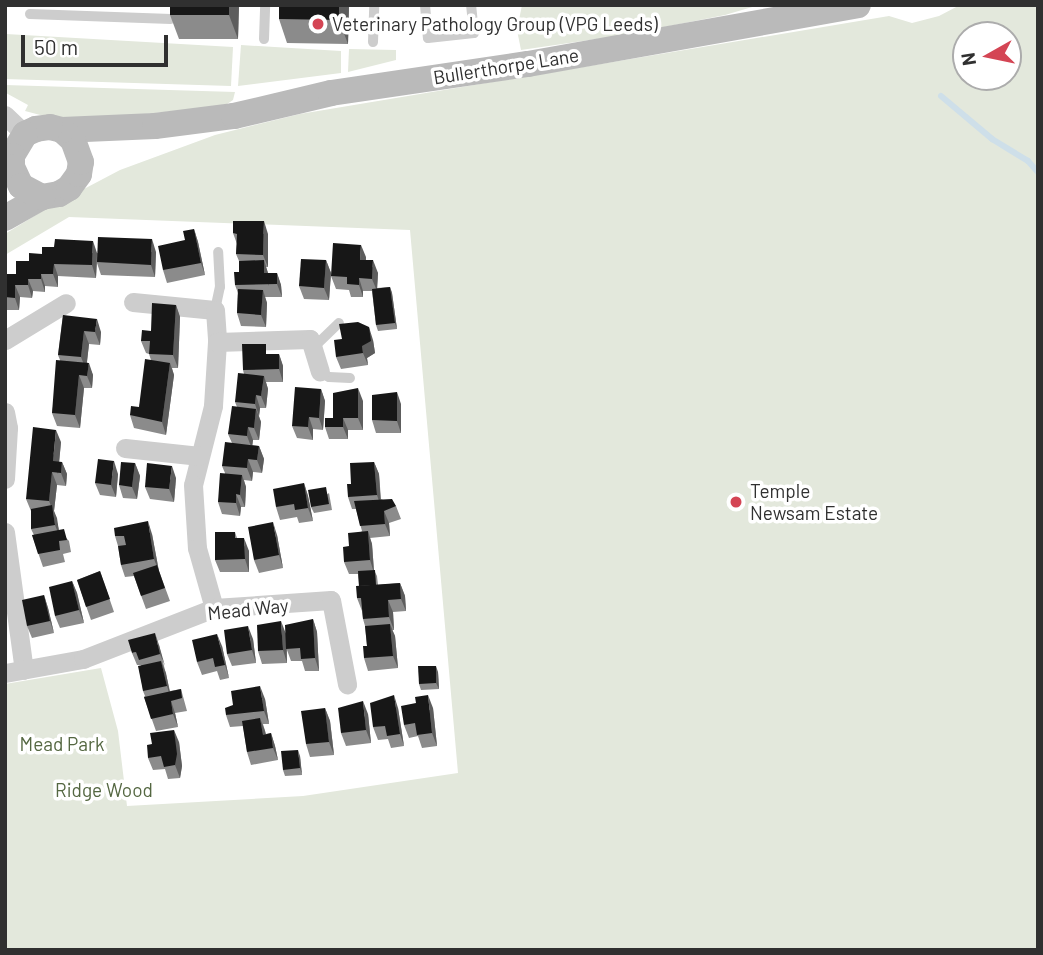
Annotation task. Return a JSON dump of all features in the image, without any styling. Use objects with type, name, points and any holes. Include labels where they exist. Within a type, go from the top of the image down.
[{"type":"street","name":"Bullerthorpe Lane","points":[[62,131],[155,126],[234,116],[331,93],[527,64],[858,5]]},
{"type":"street","points":[[5,115],[25,134]]},
{"type":"street","name":"Bullerthorpe Lane","points":[[81,162],[114,137],[155,126]]},
{"type":"street","points":[[5,218],[43,197],[59,194],[69,188],[79,174],[81,162],[74,140],[62,131],[36,128],[25,134],[12,156],[11,186],[43,197]]},
{"type":"street","points":[[134,302],[215,310],[217,342],[213,406],[193,485],[197,548],[214,608]]},
{"type":"street","points":[[5,340],[66,303]]},
{"type":"street","points":[[217,342],[310,339],[320,372]]},
{"type":"street","points":[[5,412],[8,428],[5,479]]},
{"type":"street","points":[[125,448],[200,456]]},
{"type":"street","points":[[5,532],[15,671]]},
{"type":"street","name":"Mead Way","points":[[15,671],[83,659],[214,608],[331,600],[347,684]]},
{"type":"lane","points":[[125,18],[128,5]]},
{"type":"lane","points":[[264,39],[265,5]]},
{"type":"lane","points":[[373,42],[374,5]]},
{"type":"lane","points":[[425,5],[428,38],[474,33],[471,5]]},
{"type":"lane","points":[[30,14],[170,19]]},
{"type":"lane","points":[[215,310],[220,287],[218,252]]},
{"type":"lane","points":[[313,348],[339,323]]},
{"type":"lane","points":[[320,372],[329,377],[350,377]]},
{"type":"green space","points":[[522,5],[759,5],[725,15],[624,35],[521,50],[517,30]]},
{"type":"green space","name":"Temple Newsam Estate","points":[[960,5],[1038,5],[1038,950],[5,950],[5,684],[101,668],[118,731],[127,806],[303,796],[458,773],[410,230],[69,217],[5,255],[5,234],[120,170],[215,135],[300,114],[889,16],[912,23],[939,16]]},
{"type":"green space","points":[[6,34],[233,47],[231,86],[5,79]]},
{"type":"green space","points":[[241,45],[341,51],[341,73],[238,86]]},
{"type":"green space","points":[[349,49],[396,50],[396,60],[348,72]]},
{"type":"green space","points":[[5,85],[235,92],[233,100],[224,106],[67,122],[25,111],[28,105],[6,93]]},
{"type":"building","points":[[170,5],[229,5],[229,15],[170,15]]},
{"type":"building","points":[[279,5],[339,5],[339,20],[279,19]]},
{"type":"building","points":[[233,221],[264,221],[263,255],[236,254],[237,234],[233,233]]},
{"type":"building","points":[[194,229],[201,263],[163,270],[158,246],[185,240],[183,231]]},
{"type":"building","points":[[98,237],[152,239],[151,265],[97,262]]},
{"type":"building","points":[[55,239],[93,241],[92,265],[54,264],[53,274],[41,274],[41,279],[28,279],[28,285],[15,285],[15,298],[5,297],[5,274],[16,274],[16,261],[29,261],[29,253],[42,254],[42,247],[54,247]]},
{"type":"building","points":[[333,243],[361,245],[360,260],[373,260],[372,279],[359,278],[359,285],[347,284],[347,277],[331,276]]},
{"type":"building","points":[[301,259],[326,260],[324,288],[299,286]]},
{"type":"building","points":[[264,260],[264,273],[277,273],[277,284],[235,285],[234,272],[239,272],[239,261]]},
{"type":"building","points":[[390,287],[395,323],[376,325],[372,289]]},
{"type":"building","points":[[238,289],[263,290],[261,315],[237,313]]},
{"type":"building","points":[[152,303],[176,305],[173,355],[149,354],[150,341],[141,341],[142,330],[151,331]]},
{"type":"building","points":[[63,315],[97,319],[95,332],[84,331],[81,357],[58,355]]},
{"type":"building","points":[[358,322],[369,327],[371,341],[362,346],[363,353],[336,357],[334,340],[342,339],[339,324]]},
{"type":"building","points":[[242,344],[266,344],[266,354],[279,354],[279,369],[243,370]]},
{"type":"building","points":[[145,359],[170,363],[162,422],[130,415],[131,406],[139,407]]},
{"type":"building","points":[[56,360],[89,363],[87,376],[79,375],[75,415],[52,413]]},
{"type":"building","points":[[238,373],[264,376],[261,396],[256,395],[255,404],[235,402]]},
{"type":"building","points":[[295,387],[321,389],[319,418],[309,417],[308,427],[292,426]]},
{"type":"building","points":[[358,388],[358,418],[343,418],[343,427],[325,427],[325,418],[333,418],[333,393]]},
{"type":"building","points":[[397,392],[397,421],[372,420],[372,395]]},
{"type":"building","points":[[232,406],[256,409],[254,428],[248,427],[247,436],[228,434]]},
{"type":"building","points":[[33,427],[56,430],[53,461],[62,462],[61,473],[52,472],[49,501],[26,499]]},
{"type":"building","points":[[225,442],[259,446],[257,460],[248,459],[247,468],[222,466]]},
{"type":"building","points":[[98,459],[114,461],[111,485],[95,483]]},
{"type":"building","points":[[121,462],[135,463],[132,487],[119,485]]},
{"type":"building","points":[[374,462],[377,495],[348,497],[347,484],[351,484],[350,463]]},
{"type":"building","points":[[147,463],[172,466],[169,489],[145,487]]},
{"type":"building","points":[[220,473],[242,475],[240,495],[236,494],[236,503],[218,502]]},
{"type":"building","points":[[304,483],[308,508],[295,510],[294,504],[276,507],[273,489]]},
{"type":"building","points":[[326,487],[329,504],[311,507],[308,490]]},
{"type":"building","points":[[392,499],[396,506],[384,511],[385,524],[360,526],[354,501]]},
{"type":"building","points":[[52,505],[55,525],[31,529],[31,509]]},
{"type":"building","points":[[148,521],[154,559],[121,565],[118,546],[126,545],[124,536],[115,536],[114,528]]},
{"type":"building","points":[[273,522],[279,555],[254,560],[248,527]]},
{"type":"building","points":[[64,529],[67,540],[59,541],[60,550],[38,554],[32,535]]},
{"type":"building","points":[[368,531],[370,560],[344,562],[343,547],[349,546],[348,533]]},
{"type":"building","points":[[215,532],[235,532],[235,538],[244,538],[245,559],[215,560]]},
{"type":"building","points":[[157,565],[165,588],[141,596],[133,573]]},
{"type":"building","points":[[375,570],[376,585],[359,586],[358,571]]},
{"type":"building","points":[[100,571],[110,599],[86,607],[77,580]]},
{"type":"building","points":[[72,581],[79,610],[55,616],[49,587]]},
{"type":"building","points":[[400,583],[401,599],[388,600],[389,617],[363,619],[361,598],[357,598],[356,586]]},
{"type":"building","points":[[44,595],[50,621],[27,626],[22,600]]},
{"type":"building","points":[[313,619],[315,658],[301,659],[300,648],[286,649],[285,625]]},
{"type":"building","points":[[281,621],[283,650],[258,651],[257,625]]},
{"type":"building","points":[[390,624],[393,656],[364,658],[363,646],[367,646],[365,626]]},
{"type":"building","points":[[248,626],[252,650],[227,654],[224,630]]},
{"type":"building","points":[[155,633],[160,654],[139,660],[136,652],[132,653],[128,640]]},
{"type":"building","points":[[217,634],[225,665],[215,667],[213,658],[197,662],[192,640]]},
{"type":"building","points":[[161,661],[167,686],[143,691],[138,666]]},
{"type":"building","points":[[418,666],[436,666],[436,683],[419,684]]},
{"type":"building","points":[[260,686],[264,711],[226,715],[225,708],[233,705],[231,691]]},
{"type":"building","points":[[181,689],[182,698],[171,701],[173,714],[151,719],[144,697]]},
{"type":"building","points":[[394,695],[400,734],[387,736],[385,726],[373,727],[370,703]]},
{"type":"building","points":[[428,695],[432,733],[417,735],[415,723],[404,725],[401,706],[416,703],[415,697]]},
{"type":"building","points":[[363,701],[366,730],[341,733],[338,708]]},
{"type":"building","points":[[325,708],[329,742],[306,744],[301,711]]},
{"type":"building","points":[[260,718],[263,735],[271,733],[273,748],[247,752],[242,721]]},
{"type":"building","points":[[174,730],[177,754],[175,765],[164,767],[161,756],[148,758],[147,745],[152,744],[150,733]]},
{"type":"building","points":[[298,750],[300,768],[283,770],[281,751]]},
{"type":"waterway","points":[[941,96],[992,139],[1028,161],[1038,172]]},
{"type":"place","name":"Veterinary Pathology Group (VPG Leeds)","points":[[318,24]]},
{"type":"place","name":"Temple Newsam Estate","points":[[736,502]]},
{"type":"park label","name":"Mead Park","points":[[62,744]]},
{"type":"park label","name":"Ridge Wood","points":[[104,790]]}]
